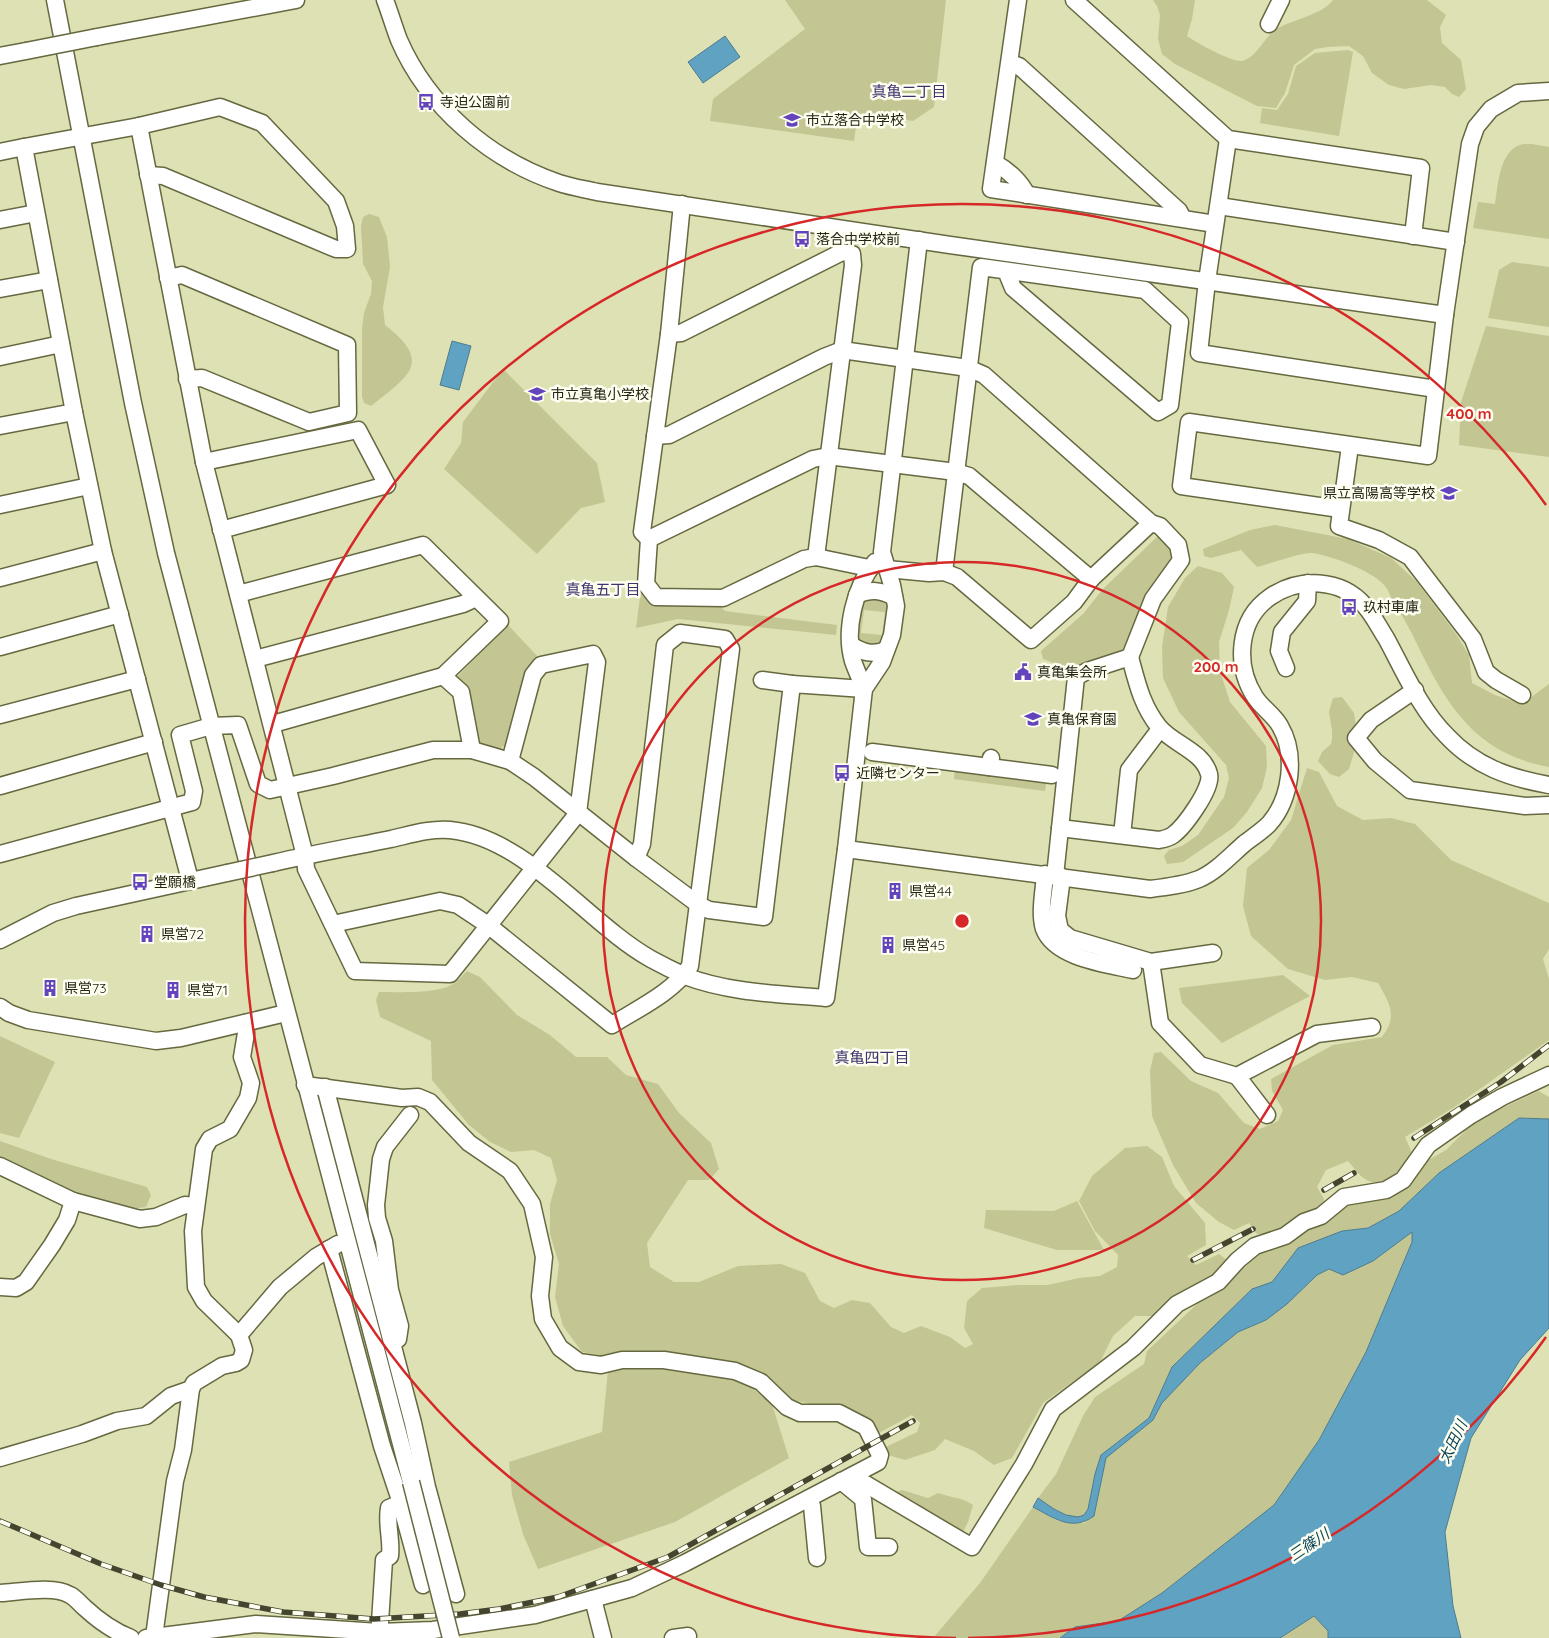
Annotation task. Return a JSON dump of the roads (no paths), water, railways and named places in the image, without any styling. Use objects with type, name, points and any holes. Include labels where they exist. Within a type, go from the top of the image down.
[{"type":"street","points":[[55,0],[134,403],[162,534],[451,1638]]},
{"type":"street","points":[[0,56],[296,0]]},
{"type":"street","points":[[385,0],[399,40],[424,84],[448,112],[477,140],[520,166],[560,183],[597,192],[1445,315]]},
{"type":"street","points":[[1018,0],[991,189],[1215,224]]},
{"type":"street","points":[[1074,0],[1228,139],[1421,168],[1412,236]]},
{"type":"street","points":[[1268,24],[1281,0]]},
{"type":"street","points":[[1010,63],[1018,66],[1092,132],[1179,211],[1182,218]]},
{"type":"street","points":[[1340,509],[1181,486],[1189,422],[1428,456],[1445,315],[1470,144],[1476,127],[1491,109],[1518,94],[1549,91]]},
{"type":"street","points":[[0,152],[139,126],[220,107],[262,123],[336,201],[345,226],[346,249],[336,249],[163,176],[148,175]]},
{"type":"street","points":[[139,126],[204,462],[273,724],[306,856],[306,869],[355,971],[450,974],[578,813],[597,662],[593,654],[541,665],[533,675],[510,761]]},
{"type":"street","points":[[1228,139],[1198,353],[1436,389]]},
{"type":"street","points":[[24,148],[89,486],[120,614],[190,880]]},
{"type":"street","points":[[995,162],[1004,168],[1024,188],[1028,195]]},
{"type":"street","points":[[650,539],[642,532],[669,334],[682,204]]},
{"type":"street","points":[[1219,206],[1456,242]]},
{"type":"street","points":[[0,220],[36,213]]},
{"type":"street","points":[[0,940],[54,913],[76,906],[306,856],[420,833],[449,830],[477,834],[500,844],[617,935],[650,958],[684,976],[736,989],[826,998],[846,849],[864,689],[882,662],[892,635],[896,606],[882,552],[919,240]]},
{"type":"street","points":[[669,334],[681,333],[842,252],[852,254],[853,265],[816,557]]},
{"type":"street","points":[[944,572],[981,267],[1146,290],[1180,322],[1170,405],[1158,412],[1013,288],[1006,271]]},
{"type":"street","points":[[168,278],[182,275],[347,345],[348,412],[309,422],[202,378],[188,379]]},
{"type":"street","points":[[0,289],[49,280]]},
{"type":"street","points":[[0,357],[61,344]]},
{"type":"street","points":[[656,436],[669,435],[824,357],[842,350],[968,368],[984,375],[1151,523],[1160,526],[1178,545],[1181,560],[1153,599],[1130,657],[1141,699],[1160,728],[1198,757],[1205,765],[1210,775],[1208,788],[1181,829],[1171,837],[1159,840],[1122,834],[1060,828]]},
{"type":"street","points":[[0,426],[74,412]]},
{"type":"street","points":[[204,462],[358,430],[387,485],[222,530]]},
{"type":"street","points":[[1350,446],[1339,526],[1379,540],[1410,558],[1473,639],[1486,672],[1522,695]]},
{"type":"street","points":[[650,539],[813,459],[828,456],[956,472],[969,476],[1091,579]]},
{"type":"street","points":[[0,505],[89,486]]},
{"type":"street","points":[[887,569],[929,573],[944,572],[957,577],[1031,640],[1074,602],[1091,579],[1151,523]]},
{"type":"street","points":[[650,539],[646,584],[656,597],[723,598],[804,558],[816,557],[870,568]]},
{"type":"street","points":[[238,594],[423,545],[500,621],[443,676],[273,724]]},
{"type":"street","points":[[0,578],[104,551]]},
{"type":"street","points":[[864,689],[852,659],[851,625],[857,595],[864,577],[882,552]]},
{"type":"street","points":[[1286,668],[1279,651],[1282,632],[1307,601],[1308,583]]},
{"type":"street","points":[[846,849],[1150,888],[1174,886],[1200,878],[1269,824],[1278,810],[1286,791],[1291,759],[1288,742],[1279,725],[1256,699],[1245,679],[1242,652],[1245,629],[1257,610],[1269,598],[1289,588],[1308,583],[1320,583],[1340,588],[1356,597],[1365,606],[1377,622],[1431,716],[1446,736],[1469,756],[1491,768],[1522,780],[1549,785]]},
{"type":"street","points":[[857,595],[868,590],[883,591],[894,597]]},
{"type":"street","points":[[255,659],[463,604],[476,598]]},
{"type":"street","points":[[0,647],[120,614]]},
{"type":"street","points":[[333,924],[440,901],[458,905],[488,925],[612,1025],[673,986],[684,976],[690,966],[730,649],[725,639],[680,633],[665,645],[642,844],[636,858]]},
{"type":"street","points":[[851,645],[860,652],[877,654],[886,650]]},
{"type":"street","points":[[1130,657],[1087,671],[1076,677],[1054,876],[1056,916],[1060,930],[1070,938],[1151,962],[1214,952]]},
{"type":"street","points":[[443,676],[461,692],[472,750]]},
{"type":"street","points":[[0,715],[137,679]]},
{"type":"street","points":[[762,680],[864,689]]},
{"type":"street","points":[[0,854],[192,802],[194,791],[180,736],[211,726],[238,725],[258,784],[270,790],[433,750],[472,750],[510,761],[534,777],[699,905],[709,910],[764,917],[792,684]]},
{"type":"street","points":[[1415,690],[1371,720],[1356,738],[1375,761],[1410,790],[1525,806],[1549,805]]},
{"type":"street","points":[[1122,834],[1129,770],[1160,728]]},
{"type":"street","points":[[0,786],[154,742]]},
{"type":"street","points":[[872,752],[990,763],[1052,775]]},
{"type":"street","points":[[1054,876],[1042,912],[1044,929],[1055,944],[1076,956],[1133,970]]},
{"type":"street","points":[[1151,962],[1160,1023],[1200,1065],[1237,1076],[1267,1115]]},
{"type":"street","points":[[0,1007],[28,1020],[156,1041],[181,1038],[286,1013]]},
{"type":"street","points":[[245,1023],[246,1033],[242,1057],[251,1083],[248,1098],[230,1128],[210,1139],[204,1150],[193,1232],[196,1287],[204,1301],[239,1335],[244,1350],[241,1360],[222,1366],[194,1383],[191,1389],[183,1450],[175,1482],[150,1638],[256,1624],[379,1635],[466,1632],[632,1588],[685,1564],[878,1462],[880,1456],[866,1427],[839,1413],[800,1413],[787,1407],[760,1382],[735,1371],[664,1360],[622,1360],[600,1365],[579,1362],[560,1348],[543,1319],[540,1296],[544,1257],[532,1204],[510,1170],[469,1142],[430,1102],[418,1097],[402,1098],[305,1085]]},
{"type":"street","points":[[1237,1076],[1317,1034],[1372,1027]]},
{"type":"street","points":[[847,1478],[972,1547],[1024,1464],[1053,1410],[1133,1348],[1177,1304],[1218,1282],[1238,1260],[1255,1246],[1285,1236],[1304,1222],[1321,1216],[1344,1197],[1386,1190],[1403,1180],[1428,1145],[1471,1115],[1502,1097],[1549,1075]]},
{"type":"street","points":[[325,1088],[413,1423],[427,1488],[456,1594]]},
{"type":"street","points":[[392,1342],[398,1339],[400,1326],[390,1290],[384,1241],[377,1218],[376,1205],[381,1159],[385,1147],[410,1115]]},
{"type":"street","points":[[0,1166],[73,1201],[140,1219],[156,1217],[185,1205],[195,1206]]},
{"type":"street","points":[[0,1287],[16,1288],[26,1282],[52,1246],[67,1220],[73,1201]]},
{"type":"street","points":[[239,1335],[280,1287],[360,1223],[377,1218]]},
{"type":"street","points":[[329,1249],[382,1446],[401,1503],[422,1585]]},
{"type":"street","points":[[0,1458],[82,1434],[117,1421],[146,1416],[171,1396],[191,1389]]},
{"type":"street","points":[[847,1478],[863,1499],[868,1548],[889,1547]]},
{"type":"street","points":[[808,1499],[812,1506],[817,1558]]},
{"type":"street","points":[[379,1635],[384,1560],[390,1556],[391,1544],[387,1517],[390,1508],[401,1503]]},
{"type":"street","points":[[0,1593],[45,1590],[61,1591],[71,1595],[86,1610],[115,1632],[131,1638]]},
{"type":"street","points":[[593,1599],[603,1638]]},
{"type":"water","points":[[725,36],[740,57],[703,83],[688,62]]},
{"type":"water","points":[[452,341],[471,346],[459,390],[440,385]]},
{"type":"water","points":[[1519,1118],[1549,1119],[1549,1328],[1520,1360],[1471,1438],[1445,1532],[1453,1606],[1461,1638],[1328,1638],[1328,1631],[1314,1616],[1280,1638],[1060,1638],[1075,1627],[1118,1621],[1162,1593],[1274,1505],[1319,1440],[1366,1352],[1412,1242],[1412,1232],[1373,1261],[1343,1275],[1329,1269],[1317,1275],[1287,1304],[1266,1320],[1238,1332],[1200,1363],[1162,1403],[1153,1420],[1106,1458],[1094,1516],[1078,1523],[1063,1522],[1033,1507],[1038,1498],[1066,1515],[1078,1517],[1084,1515],[1088,1509],[1101,1455],[1149,1418],[1172,1367],[1252,1289],[1272,1282],[1298,1248],[1342,1231],[1368,1228],[1399,1211],[1439,1173]]},
{"type":"railway","points":[[1414,1138],[1501,1082],[1549,1045]]},
{"type":"railway","points":[[1324,1190],[1354,1173]]},
{"type":"railway","points":[[1193,1260],[1253,1229]]},
{"type":"railway","points":[[0,1521],[101,1564],[161,1585],[204,1597],[283,1612],[374,1619],[460,1614],[499,1609],[558,1597],[668,1557],[913,1421]]},
{"type":"place","name":"寺迫公園前","points":[[426,102]]},
{"type":"place","name":"市立落合中学校","points":[[792,120]]},
{"type":"place","name":"落合中学校前","points":[[802,239]]},
{"type":"place","name":"市立真亀小学校","points":[[537,394]]},
{"type":"place","name":"県立高陽高等学校","points":[[1449,493]]},
{"type":"place","name":"玖村車庫","points":[[1349,607]]},
{"type":"place","name":"真亀集会所","points":[[1023,672]]},
{"type":"place","name":"真亀保育園","points":[[1033,719]]},
{"type":"place","name":"近隣センター","points":[[842,773]]},
{"type":"place","name":"堂願橋","points":[[140,882]]},
{"type":"place","name":"県営44","points":[[895,891]]},
{"type":"place","name":"県営72","points":[[147,934]]},
{"type":"place","name":"県営45","points":[[888,945]]},
{"type":"place","name":"県営73","points":[[50,988]]},
{"type":"place","name":"県営71","points":[[173,990]]},
{"type":"district","name":"真亀二丁目","points":[[909,92]]},
{"type":"district","name":"真亀五丁目","points":[[603,590]]},
{"type":"district","name":"真亀四丁目","points":[[872,1058]]},
{"type":"water label","name":"太田川","points":[[1453,1442]]},
{"type":"water label","name":"三篠川","points":[[1309,1545]]}]
